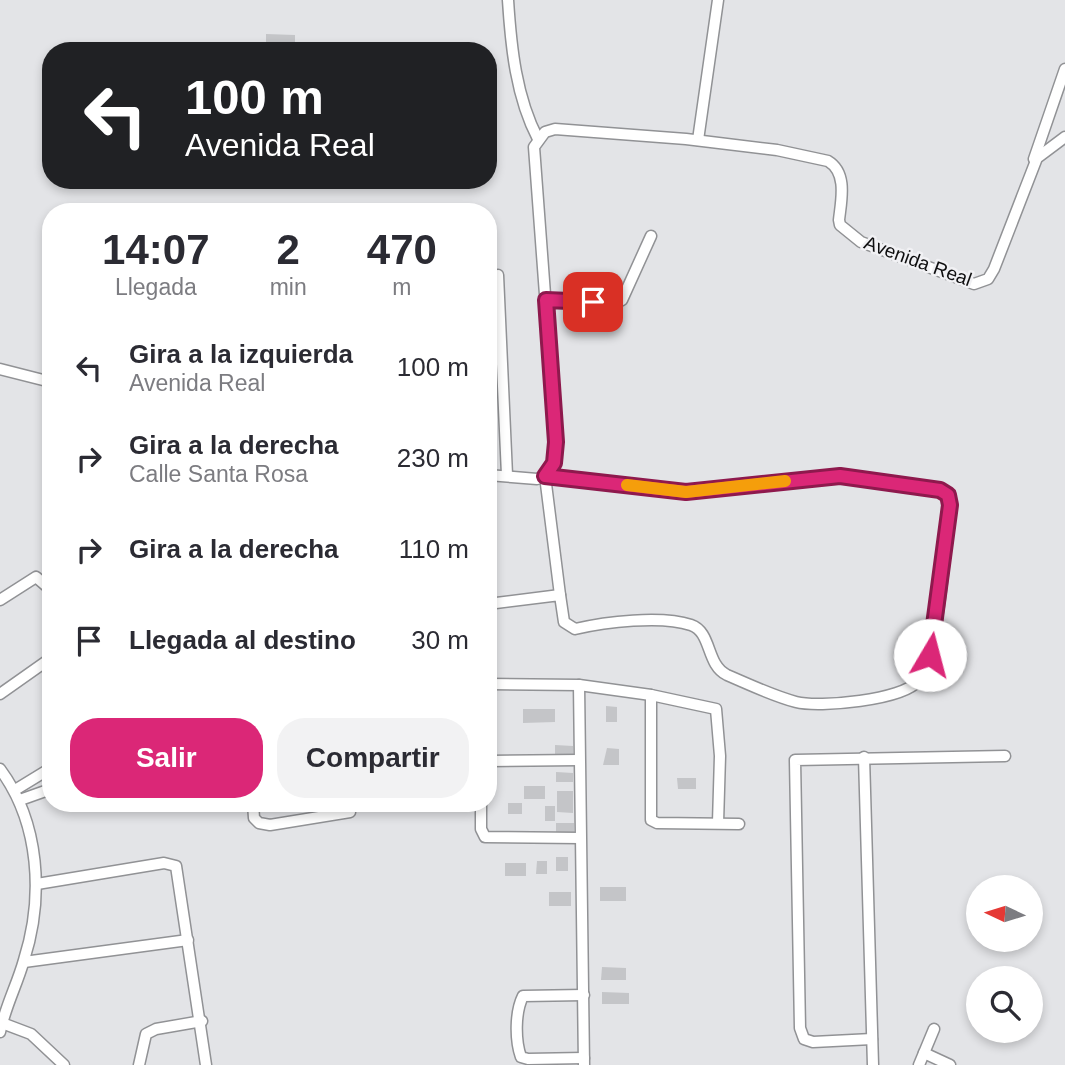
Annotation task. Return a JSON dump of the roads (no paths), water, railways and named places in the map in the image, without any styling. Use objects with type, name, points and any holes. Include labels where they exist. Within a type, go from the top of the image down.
[{"type":"street","points":[[497,475],[537,479],[545,476],[686,492],[851,477],[940,490],[948,495],[949,514],[930,655],[920,680],[909,690],[874,699],[813,704],[796,702],[720,671],[702,634],[694,625],[639,621],[598,624],[575,629],[564,622],[545,476],[554,463],[556,442],[534,147],[538,139],[526,116],[519,86],[508,0]]},
{"type":"street","points":[[698,140],[718,0]]},
{"type":"street","points":[[1031,170],[1065,69]]},
{"type":"street","name":"Avenida Real","points":[[538,139],[555,129],[698,140],[777,150],[828,161],[834,165],[841,180],[839,220],[848,232],[861,242],[974,284],[988,279],[994,270],[1037,158],[1065,137]]},
{"type":"street","points":[[546,300],[617,303],[622,300],[651,236]]},
{"type":"street","points":[[498,275],[507,475]]},
{"type":"street","points":[[0,369],[42,380]]},
{"type":"street","points":[[0,600],[36,577],[42,582]]},
{"type":"street","points":[[497,603],[559,595]]},
{"type":"street","points":[[0,694],[42,664]]},
{"type":"street","points":[[497,684],[579,685],[651,695],[716,709],[720,756],[718,823]]},
{"type":"street","points":[[579,685],[580,838],[584,995],[584,1062],[521,1057],[518,1038],[519,1005],[523,996],[584,995]]},
{"type":"street","points":[[651,695],[651,821],[739,824]]},
{"type":"street","points":[[872,1040],[813,1042],[804,1039],[800,1028],[795,760],[1005,756]]},
{"type":"street","points":[[864,757],[873,1065]]},
{"type":"street","points":[[497,761],[579,760]]},
{"type":"street","points":[[0,769],[18,795],[29,830],[37,884],[24,962],[1,1028],[31,1034],[64,1065]]},
{"type":"street","points":[[18,795],[42,775]]},
{"type":"street","points":[[18,795],[42,791]]},
{"type":"street","points":[[254,812],[254,818],[259,823],[270,825],[350,812]]},
{"type":"street","points":[[481,812],[481,829],[485,837],[580,838]]},
{"type":"street","points":[[37,884],[164,863],[176,866],[202,1021],[206,1065]]},
{"type":"street","points":[[24,962],[188,940]]},
{"type":"street","points":[[139,1065],[146,1034],[156,1029],[202,1021]]},
{"type":"street","points":[[919,1065],[934,1028]]},
{"type":"street","points":[[924,1053],[950,1065]]}]
